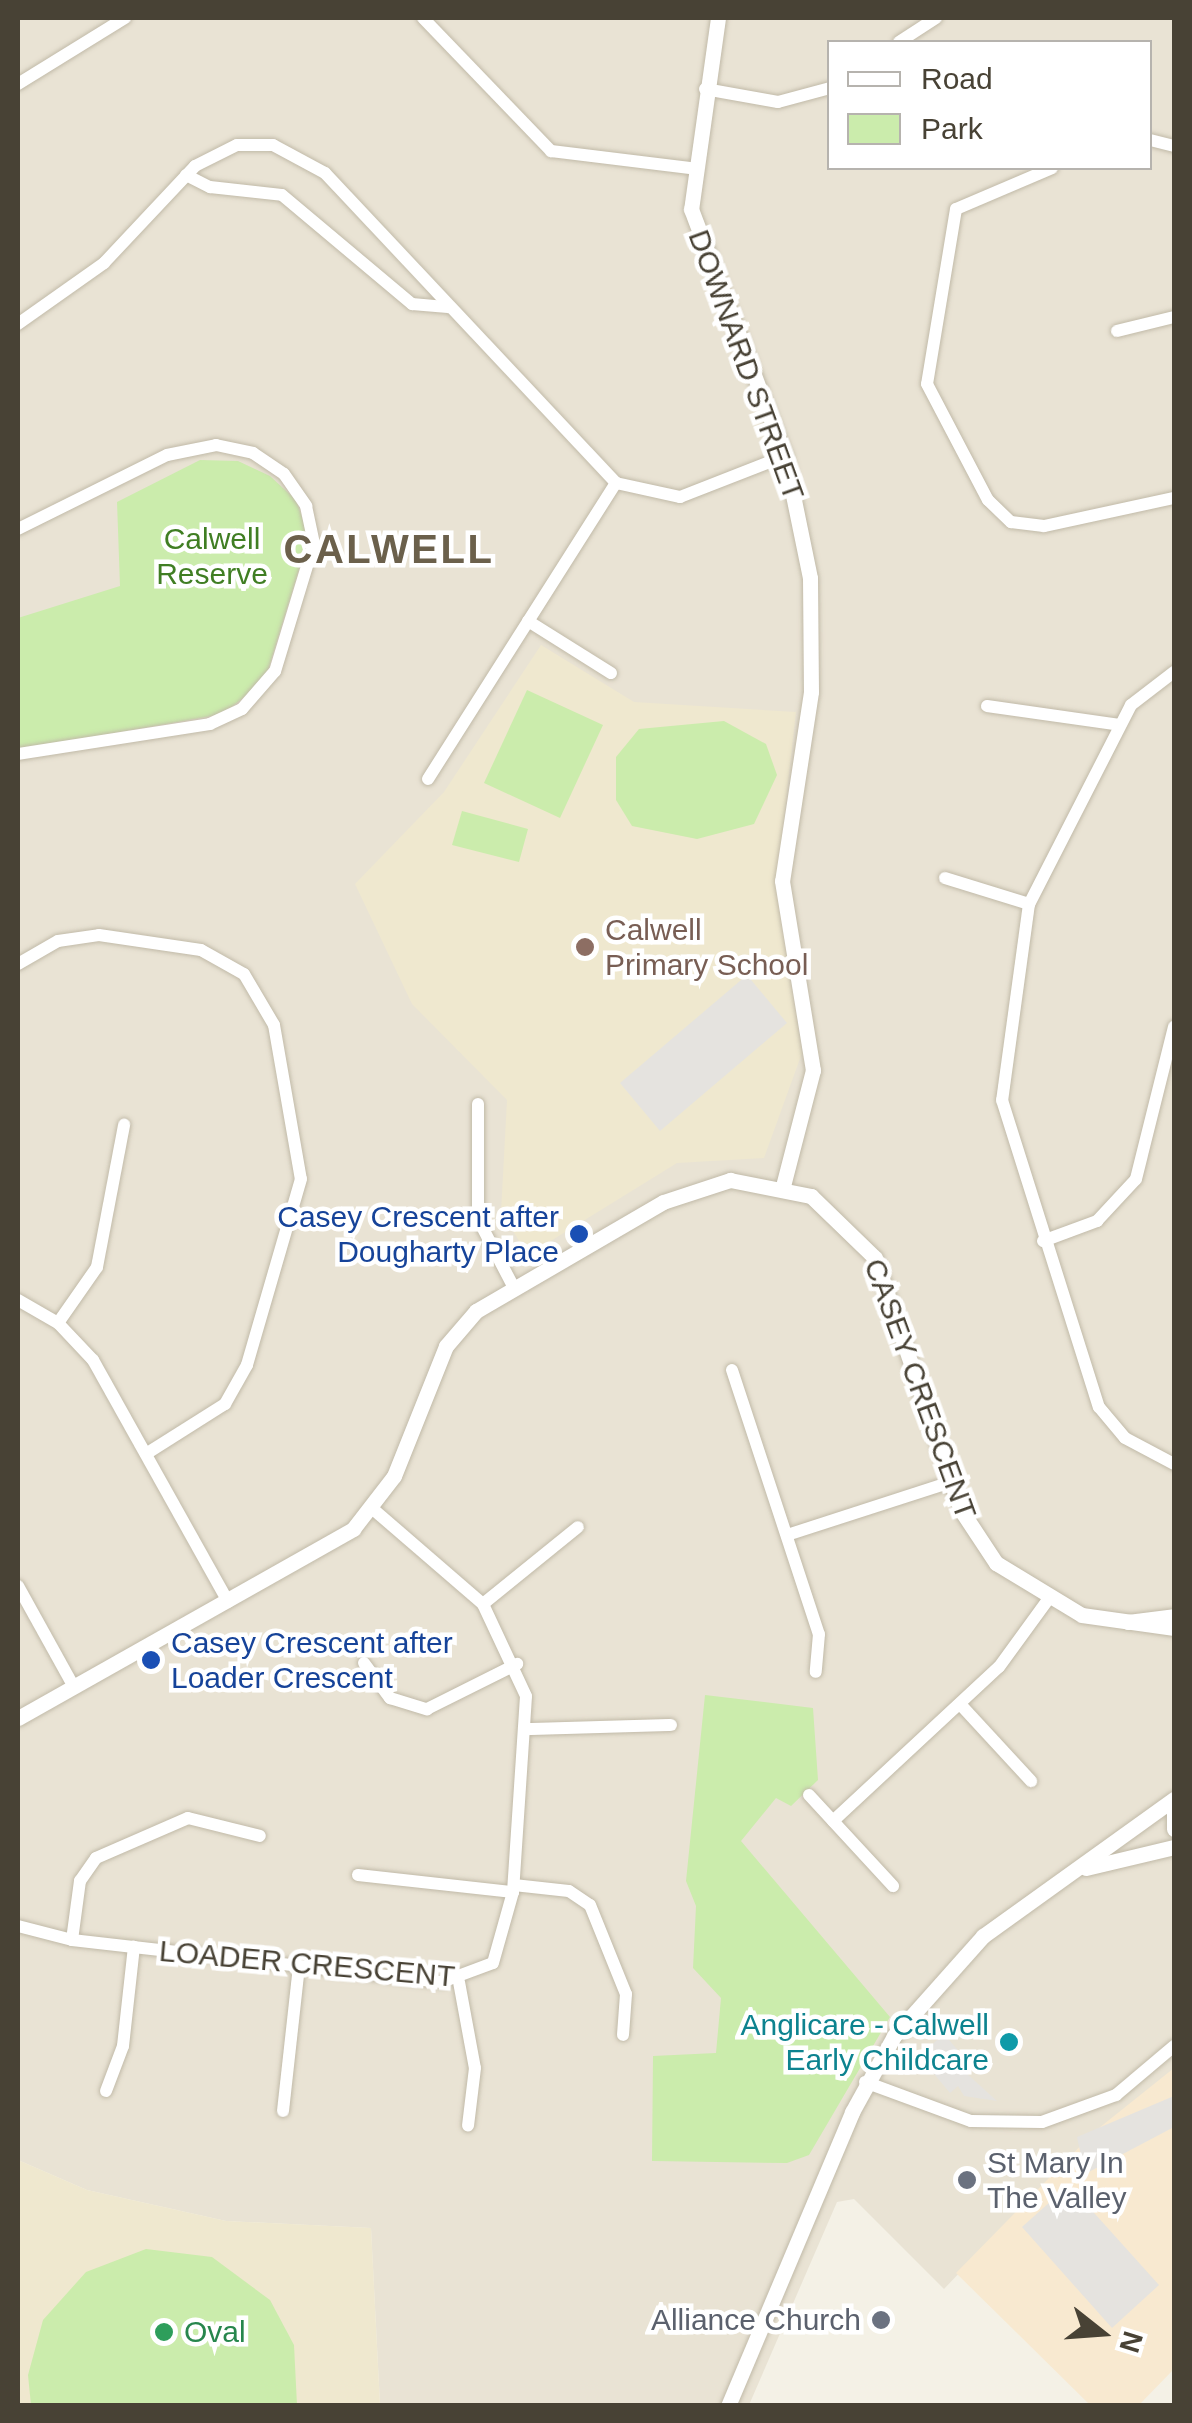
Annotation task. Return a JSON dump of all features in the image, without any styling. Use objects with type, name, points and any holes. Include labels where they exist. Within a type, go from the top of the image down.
[{"type":"street","points":[[18,84],[125,18]]},
{"type":"street","points":[[423,18],[551,151],[690,168]]},
{"type":"street","name":"DOWNARD STREET","points":[[718,18],[690,168],[697,235],[786,456],[813,641],[782,881],[813,1070],[783,1186]]},
{"type":"street","points":[[902,40],[936,18]]},
{"type":"street","points":[[705,89],[778,102],[827,89]]},
{"type":"street","points":[[18,324],[104,263],[186,175],[238,145],[296,152],[616,484],[680,497],[786,456]]},
{"type":"street","points":[[1047,170],[956,209],[927,384],[988,500],[1012,522],[1044,526],[1174,498]]},
{"type":"street","points":[[186,175],[210,187],[282,195],[412,304],[448,307]]},
{"type":"street","points":[[1117,331],[1174,317]]},
{"type":"street","points":[[18,529],[167,455],[216,444],[253,453],[284,474],[306,506],[314,543],[275,671],[242,709],[210,724],[18,754]]},
{"type":"street","points":[[428,779],[616,484]]},
{"type":"street","points":[[528,621],[611,673]]},
{"type":"street","points":[[1174,672],[1138,696],[1028,904],[1002,1100],[1100,1407],[1125,1438],[1174,1464]]},
{"type":"street","points":[[987,706],[1120,725]]},
{"type":"street","points":[[945,878],[1028,904]]},
{"type":"street","points":[[18,964],[85,936],[202,950],[244,974],[274,1026],[302,1169],[246,1365],[208,1419],[146,1454]]},
{"type":"street","points":[[1044,1241],[1097,1221],[1136,1178],[1174,1028]]},
{"type":"street","points":[[478,1104],[478,1220],[513,1286]]},
{"type":"street","points":[[58,1323],[97,1267],[124,1126]]},
{"type":"street","name":"CASEY CRESCENT","points":[[18,1718],[342,1538],[373,1509],[446,1346],[513,1286],[683,1192],[730,1180],[783,1186],[836,1213],[875,1258],[951,1482],[986,1551],[1047,1602],[1128,1622],[1174,1628]]},
{"type":"street","points":[[18,1300],[58,1323],[93,1360],[228,1602]]},
{"type":"street","points":[[732,1370],[819,1634],[816,1672]]},
{"type":"street","points":[[787,1535],[951,1482]]},
{"type":"street","name":"LOADER CRESCENT","points":[[18,1926],[72,1940],[134,1948],[460,1982],[499,1955],[514,1888],[529,1728],[517,1664],[483,1604],[373,1509]]},
{"type":"street","points":[[483,1604],[578,1527]]},
{"type":"street","points":[[18,1586],[74,1687]]},
{"type":"street","points":[[833,1821],[960,1704],[1047,1602]]},
{"type":"street","name":"CASEY CRESCENT","points":[[1128,1622],[1174,1616]]},
{"type":"street","points":[[364,1663],[390,1698],[427,1708],[517,1664]]},
{"type":"street","points":[[960,1704],[1031,1781]]},
{"type":"street","points":[[529,1728],[671,1726]]},
{"type":"street","points":[[809,1795],[893,1886]]},
{"type":"street","points":[[1174,1800],[1174,1829]]},
{"type":"street","points":[[728,2406],[865,2082],[944,1973],[1174,1800]]},
{"type":"street","points":[[72,1940],[80,1880],[96,1858],[188,1818],[260,1836]]},
{"type":"street","points":[[1080,1869],[1174,1846]]},
{"type":"street","points":[[358,1875],[569,1891],[590,1905],[626,1994],[623,2035]]},
{"type":"street","points":[[106,2091],[123,2046],[134,1948]]},
{"type":"street","points":[[283,2110],[299,1966]]},
{"type":"street","points":[[460,1982],[475,2068],[468,2126]]},
{"type":"street","points":[[865,2082],[945,2114],[1014,2125],[1116,2096],[1174,2046]]},
{"type":"shaded area","points":[[18,18],[1174,18],[1174,2076],[1094,2132],[944,2289],[854,2199],[837,2202],[749,2405],[380,2405],[371,2228],[226,2221],[87,2190],[18,2160]]},
{"type":"shaded area","name":"Calwell Primary School","points":[[541,645],[634,702],[796,712],[776,889],[802,1053],[764,1158],[677,1163],[528,1255],[501,1212],[507,1100],[412,1004],[355,884],[444,792]]},
{"type":"shaded area","points":[[747,975],[787,1023],[660,1131],[620,1083]]},
{"type":"shaded area","points":[[944,2034],[962,2055],[954,2062],[997,2101],[964,2096],[958,2086],[950,2093],[919,2056]]},
{"type":"shaded area","points":[[1174,2068],[1174,2369],[1139,2405],[1090,2405],[956,2273],[1094,2132]]},
{"type":"shaded area","points":[[1174,2096],[1174,2127],[1085,2174],[1077,2137]]},
{"type":"shaded area","points":[[18,2160],[87,2190],[226,2221],[371,2228],[380,2405],[18,2405]]},
{"type":"shaded area","points":[[1069,2185],[1159,2285],[1112,2328],[1022,2227]]},
{"type":"green space","name":"Calwell Reserve","points":[[200,460],[238,461],[270,476],[296,500],[309,537],[265,680],[223,714],[18,750],[18,618],[120,586],[117,502]]},
{"type":"green space","points":[[527,690],[603,725],[560,818],[484,783]]},
{"type":"green space","points":[[724,721],[766,744],[777,775],[754,824],[697,839],[632,826],[616,800],[616,757],[639,729]]},
{"type":"green space","points":[[462,811],[528,829],[519,862],[452,845]]},
{"type":"green space","points":[[705,1695],[813,1708],[818,1780],[791,1806],[776,1798],[741,1841],[890,2017],[809,2155],[787,2163],[652,2161],[653,2056],[716,2053],[721,1998],[693,1968],[696,1906],[686,1881]]},
{"type":"green space","name":"Oval","points":[[146,2249],[212,2257],[270,2300],[294,2345],[297,2405],[31,2405],[28,2375],[43,2320],[86,2272]]},
{"type":"place","name":"Calwell Primary School","points":[[585,947]]},
{"type":"place","name":"Casey Crescent after Dougharty Place","points":[[579,1234]]},
{"type":"place","name":"Casey Crescent after Loader Crescent","points":[[151,1660]]},
{"type":"place","name":"Anglicare - Calwell Early Childcare","points":[[1009,2042]]},
{"type":"place","name":"St Mary In The Valley","points":[[967,2180]]},
{"type":"place","name":"Alliance Church","points":[[881,2320]]},
{"type":"place","name":"Oval","points":[[164,2332]]},
{"type":"district","name":"CALWELL","points":[[389,549]]}]
